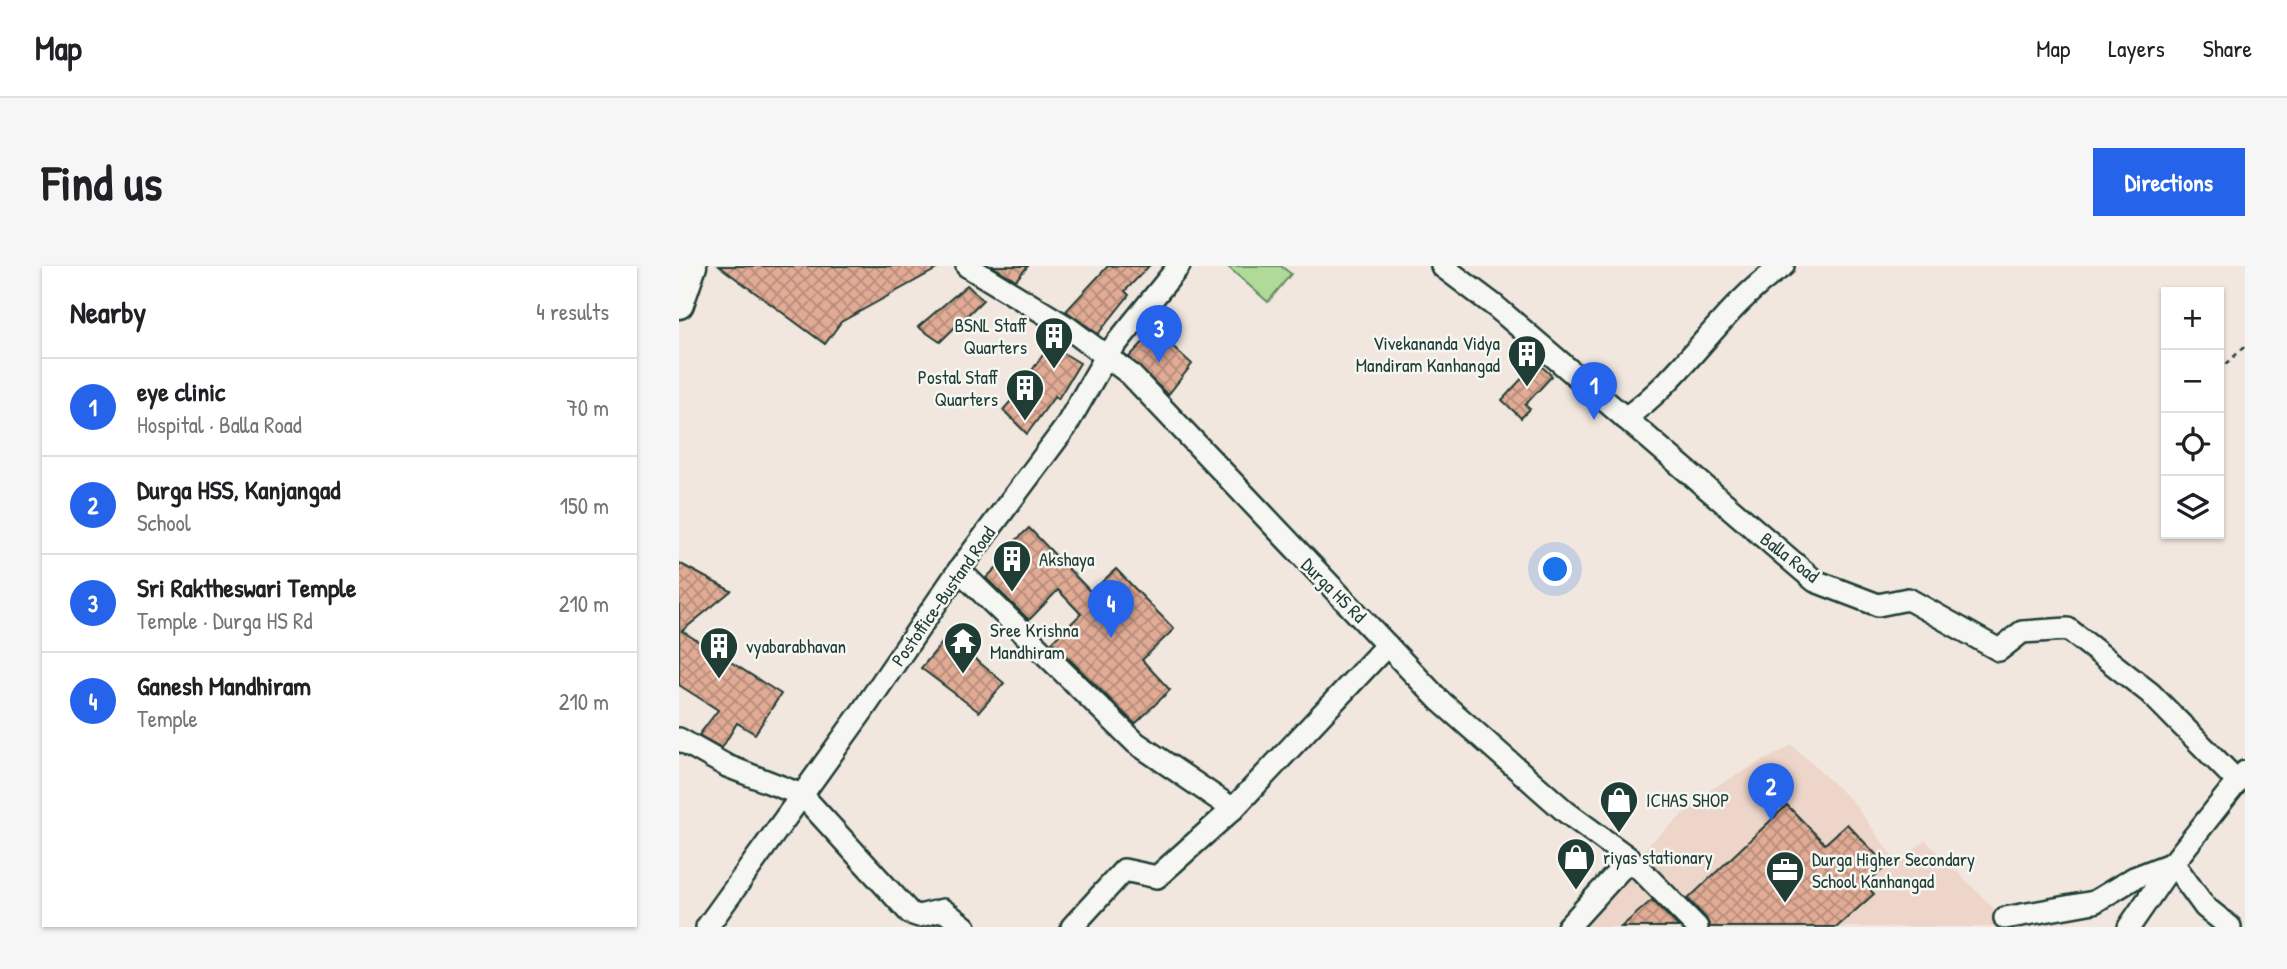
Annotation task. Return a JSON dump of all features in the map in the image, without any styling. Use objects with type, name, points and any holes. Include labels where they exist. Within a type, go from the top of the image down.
[{"type":"main road","points":[[679,304],[692,266]]},
{"type":"street","name":"Durga HS Rd","points":[[967,266],[1107,355],[1130,374],[1262,510],[1302,559],[1439,700],[1504,761],[1566,812],[1630,859],[1697,927]]},
{"type":"street","name":"Postoffice-Bustand Road","points":[[707,927],[959,570],[1065,428],[1107,355],[1179,266]]},
{"type":"street","name":"Balla Road","points":[[1442,266],[1495,306],[1815,581],[1878,605],[1908,599],[1999,650],[2022,632],[2068,629],[2150,693],[2241,776]]},
{"type":"street","points":[[1625,418],[1673,379],[1715,326],[1766,277],[1783,266]]},
{"type":"street","points":[[959,570],[1136,743],[1233,809]]},
{"type":"street","points":[[1072,927],[1124,870],[1157,877],[1233,809],[1387,645]]},
{"type":"street","points":[[679,738],[727,766],[802,795],[910,913],[919,916],[943,910],[965,927]]},
{"type":"street","points":[[2129,927],[2173,863],[2241,776]]},
{"type":"street","points":[[1568,927],[1630,859]]},
{"type":"street","points":[[2005,918],[2094,902],[2134,878],[2173,863]]},
{"type":"street","points":[[2173,863],[2205,907],[2230,927]]},
{"type":"path","points":[[2224,366],[2245,346]]},
{"type":"shaded area","points":[[1792,745],[1853,802],[1898,864],[1925,840],[2013,927],[1564,927],[1635,857],[1711,789]]},
{"type":"green space","points":[[1227,266],[1281,266],[1291,274],[1268,302]]},
{"type":"building","points":[[719,266],[942,266],[841,322],[825,344]]},
{"type":"building","points":[[992,266],[1028,266],[1016,280]]},
{"type":"building","points":[[1108,266],[1149,266],[1125,291],[1129,295],[1098,334],[1066,311]]},
{"type":"building","points":[[967,285],[983,300],[940,342],[918,327]]},
{"type":"building","points":[[1155,330],[1192,364],[1168,395],[1129,357]]},
{"type":"building","points":[[1050,345],[1080,363],[1058,399],[1055,396],[1027,434],[1003,410],[1031,378],[1028,376]]},
{"type":"building","name":"Vivekananda Vidya Mandiram Kanhangad","points":[[1537,362],[1552,376],[1525,405],[1530,409],[1521,418],[1502,400]]},
{"type":"building","points":[[1029,528],[1091,592],[1116,569],[1174,629],[1142,660],[1170,690],[1135,724],[1052,642],[1081,614],[1058,590],[1029,620],[986,578],[1017,547],[1013,543]]},
{"type":"building","name":"vyabarabhavan","points":[[679,563],[731,591],[682,631],[781,694],[755,734],[737,723],[722,748],[699,735],[718,710],[679,685]]},
{"type":"building","name":"Sree Krishna Mandhiram","points":[[948,636],[1004,683],[979,712],[921,668]]},
{"type":"building","points":[[1787,805],[1825,844],[1847,824],[1887,866],[1865,884],[1874,894],[1837,927],[1710,927],[1706,918],[1688,899]]},
{"type":"building","points":[[1652,900],[1679,927],[1621,927]]},
{"type":"place","name":"Sri Raktheswari Temple","points":[[1159,363]]},
{"type":"place","name":"BSNL Staff Quarters","points":[[1054,370]]},
{"type":"place","name":"Vivekananda Vidya Mandiram Kanhangad","points":[[1527,388]]},
{"type":"place","name":"eye clinic","points":[[1594,420]]},
{"type":"place","name":"Postal Staff Quarters","points":[[1025,422]]},
{"type":"place","name":"Akshaya","points":[[1012,593]]},
{"type":"place","name":"Ganesh Mandhiram","points":[[1111,638]]},
{"type":"place","name":"Sree Krishna Mandhiram","points":[[963,675]]},
{"type":"place","name":"vyabarabhavan","points":[[719,680]]},
{"type":"place","name":"Durga HSS, Kanjangad","points":[[1771,821]]},
{"type":"place","name":"ICHAS SHOP","points":[[1619,834]]},
{"type":"place","name":"riyas stationary","points":[[1576,891]]},
{"type":"place","name":"Durga Higher Secondary School Kanhangad","points":[[1785,904]]}]
